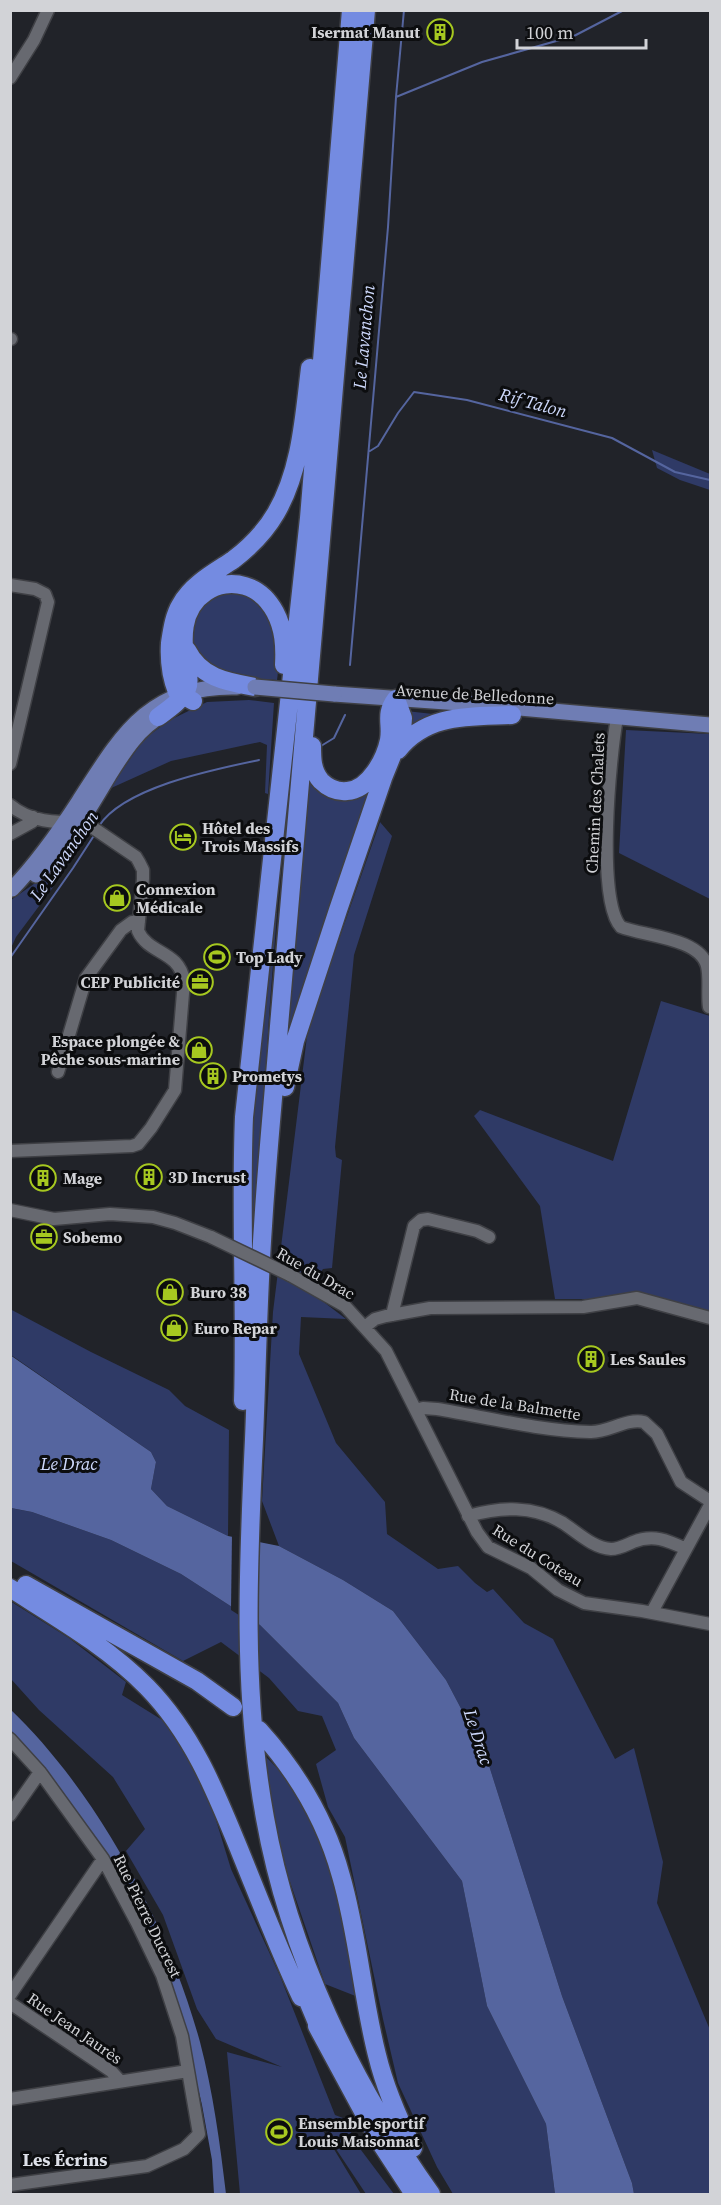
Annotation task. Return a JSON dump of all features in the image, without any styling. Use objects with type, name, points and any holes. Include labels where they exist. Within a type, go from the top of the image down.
[{"type":"highway","points":[[261,951],[306,541],[351,10]]},
{"type":"highway","points":[[322,2037],[276,1913],[259,1848],[245,1761],[243,1650],[237,1552],[247,1460],[263,1223],[366,10]]},
{"type":"highway","points":[[183,691],[170,649],[175,619],[182,602],[195,587],[258,538],[274,517],[291,480],[300,441],[315,334],[335,142],[342,126]]},
{"type":"highway","points":[[318,579],[312,756],[314,769],[323,783],[346,792],[361,787],[370,779],[388,741],[394,705]]},
{"type":"highway","points":[[161,709],[169,695],[187,689],[189,680],[184,641],[185,620],[192,606],[202,594],[223,585],[243,585],[256,590],[272,605],[281,625],[284,668],[243,1150],[247,1460]]},
{"type":"highway","points":[[184,641],[193,661],[204,671],[219,679],[256,691]]},
{"type":"highway","points":[[267,1182],[275,1169],[285,1085],[295,1041],[383,778],[403,727],[403,718],[394,705]]},
{"type":"highway","points":[[392,758],[413,734],[440,721],[512,715]]},
{"type":"highway","points":[[10,1576],[197,1681],[233,1707]]},
{"type":"highway","points":[[10,1588],[92,1641],[125,1667],[161,1702],[189,1739],[216,1791],[279,1949],[322,2037],[378,2139],[414,2194]]},
{"type":"highway","points":[[243,1650],[259,1783],[273,1857],[290,1918],[317,1990],[350,2059],[405,2156],[431,2194]]},
{"type":"highway","points":[[259,1730],[295,1775],[327,1834],[346,1893],[372,2034],[385,2082],[402,2125],[438,2194]]},
{"type":"main road","name":"Avenue de Belledonne","points":[[161,709],[183,691],[205,688],[333,697],[394,705],[512,715],[617,718]]},
{"type":"main road","name":"Avenue de Belledonne","points":[[394,705],[474,704],[711,725]]},
{"type":"main road","points":[[11,890],[40,858],[120,739],[140,718],[161,709]]},
{"type":"main road","points":[[11,890],[48,865],[85,822],[129,746],[161,709]]},
{"type":"main road","points":[[77,804],[77,813],[85,822]]},
{"type":"street","points":[[10,78],[34,40],[48,10]]},
{"type":"street","points":[[10,585],[34,589],[45,594],[48,602],[10,764]]},
{"type":"street","name":"Chemin des Chalets","points":[[617,718],[606,862],[612,912],[621,927],[677,942],[700,953],[708,969],[709,1007]]},
{"type":"street","points":[[10,805],[22,814],[33,817],[64,824],[85,822],[136,857],[143,870],[138,931],[141,937],[175,960],[183,972],[184,981],[175,1090],[138,1144],[10,1151]]},
{"type":"street","points":[[10,834],[32,822],[33,817]]},
{"type":"street","points":[[58,1072],[86,978],[121,930],[132,922],[139,922]]},
{"type":"street","name":"Rue du Drac","points":[[10,1210],[54,1219],[110,1214],[153,1217],[175,1223],[211,1237],[290,1275],[345,1306],[366,1326]]},
{"type":"street","points":[[392,1315],[414,1226],[428,1219],[477,1231],[489,1237]]},
{"type":"street","points":[[366,1326],[375,1319],[430,1308],[584,1307],[637,1298],[711,1318]]},
{"type":"street","name":"Rue du Coteau","points":[[366,1326],[390,1357],[468,1516],[481,1539],[488,1546],[531,1568],[558,1590],[590,1604],[652,1612],[711,1624]]},
{"type":"street","name":"Rue de la Balmette","points":[[416,1410],[437,1409],[563,1430],[592,1432],[606,1431],[630,1422],[644,1422],[657,1434],[681,1482],[711,1503]]},
{"type":"street","points":[[652,1612],[711,1503]]},
{"type":"street","points":[[468,1516],[526,1509],[545,1514],[602,1547],[611,1549],[646,1538],[656,1538],[686,1549]]},
{"type":"street","name":"Rue Pierre Ducrest","points":[[10,1739],[40,1772],[103,1859],[162,1975],[182,2036],[199,2134],[184,2148],[147,2166],[10,2185]]},
{"type":"street","points":[[10,1815],[40,1772]]},
{"type":"street","points":[[10,1995],[103,1859]]},
{"type":"street","name":"Rue Jean Jaurès","points":[[10,2002],[111,2071],[120,2081]]},
{"type":"street","points":[[10,2099],[188,2071]]},
{"type":"shaded area","points":[[652,450],[710,474],[710,490],[680,480],[657,468]]},
{"type":"shaded area","points":[[241,590],[253,596],[269,615],[277,641],[277,680],[233,677],[212,672],[193,646],[191,622],[204,601],[220,592]]},
{"type":"shaded area","points":[[249,700],[274,703],[268,794],[265,793],[267,745],[260,742],[171,761],[109,789],[144,739],[170,720],[207,702]]},
{"type":"shaded area","points":[[406,711],[433,714],[434,715],[412,729]]},
{"type":"shaded area","points":[[626,730],[710,734],[710,899],[619,853]]},
{"type":"shaded area","points":[[309,773],[329,794],[342,800],[379,775],[286,1041]]},
{"type":"shaded area","points":[[380,822],[392,836],[354,955],[335,1147],[336,1157],[342,1160],[332,1268],[323,1269],[308,1290],[346,1319],[301,1317],[299,1354],[336,1443],[385,1502],[387,1534],[438,1569],[458,1566],[487,1592],[493,1589],[524,1623],[553,1639],[615,1759],[634,1748],[663,1862],[657,1903],[710,2030],[710,2194],[634,2194],[632,2183],[562,1996],[486,1756],[446,1680],[393,1611],[343,1580],[279,1546],[262,1501],[273,1312],[308,1028]]},
{"type":"shaded area","points":[[41,879],[54,886],[16,937],[11,948],[11,900]]},
{"type":"shaded area","points":[[273,913],[277,913],[255,1252],[249,1249],[248,1159]]},
{"type":"shaded area","points":[[661,1001],[710,1016],[710,1313],[631,1292],[609,1299],[555,1299],[540,1206],[474,1116],[480,1110],[613,1161]]},
{"type":"shaded area","points":[[10,1309],[169,1390],[185,1406],[229,1430],[228,1536],[167,1506],[151,1489],[156,1462],[151,1452],[11,1355]]},
{"type":"shaded area","points":[[10,1508],[32,1512],[111,1540],[181,1574],[260,1625],[338,1703],[354,1738],[462,1881],[487,2006],[546,2124],[555,2194],[453,2194],[437,2167],[398,2083],[345,1837],[328,1807],[316,1764],[336,1750],[322,1716],[298,1711],[269,1678],[221,1642],[183,1661],[11,1561]]},
{"type":"shaded area","points":[[10,1601],[69,1638],[126,1682],[122,1695],[167,1723],[208,1794],[231,1869],[280,1976],[335,2115],[343,2118],[361,2150],[394,2194],[366,2194],[326,2134],[333,2119],[324,2130],[314,2116],[361,2194],[240,2194],[227,2052],[282,2067],[216,2039],[197,2009],[163,1915],[126,1851],[145,1829],[113,1777],[39,1710],[11,1679]]},
{"type":"shaded area","points":[[265,1756],[287,1778],[334,1866],[358,1997],[325,1984],[288,1876],[270,1802]]},
{"type":"water","name":"Le Drac","points":[[10,1355],[151,1452],[156,1462],[151,1489],[167,1506],[228,1536],[279,1546],[343,1580],[393,1611],[446,1680],[486,1756],[562,1996],[632,2183],[634,2194],[555,2194],[546,2124],[487,2006],[462,1881],[354,1738],[338,1703],[260,1625],[181,1574],[111,1540],[32,1512],[11,1508]]},
{"type":"water","points":[[10,1709],[72,1780],[100,1820],[149,1907],[169,1952],[200,2042],[216,2118],[226,2194],[214,2194],[212,2160],[186,2037],[103,1853],[67,1798],[11,1730]]},
{"type":"pier","points":[[232,1534],[256,1539],[256,1626],[231,1610]]},
{"type":"waterway","name":"Le Lavanchon","points":[[350,665],[388,227],[404,10]]},
{"type":"waterway","points":[[396,97],[482,62],[574,36],[624,10]]},
{"type":"waterway","name":"Rif Talon","points":[[370,451],[378,446],[414,392],[467,400],[612,438],[675,472],[710,480]]},
{"type":"waterway","points":[[321,746],[334,738],[345,715]]},
{"type":"waterway","name":"Le Lavanchon","points":[[99,826],[111,812],[128,800],[149,790],[196,775],[259,760]]},
{"type":"waterway","name":"Le Lavanchon","points":[[10,958],[95,834]]},
{"type":"place","name":"Isermat Manut","points":[[440,32]]},
{"type":"place","name":"Hôtel des Trois Massifs","points":[[183,837]]},
{"type":"place","name":"Connexion Médicale","points":[[117,898]]},
{"type":"place","name":"Top Lady","points":[[217,957]]},
{"type":"place","name":"CEP Publicité","points":[[200,982]]},
{"type":"place","name":"Espace plongée & Pêche sous-marine","points":[[199,1050]]},
{"type":"place","name":"Prometys","points":[[213,1076]]},
{"type":"place","name":"3D Incrust","points":[[149,1177]]},
{"type":"place","name":"Mage","points":[[43,1178]]},
{"type":"place","name":"Sobemo","points":[[44,1237]]},
{"type":"place","name":"Buro 38","points":[[170,1292]]},
{"type":"place","name":"Euro Repar","points":[[174,1328]]},
{"type":"place","name":"Les Saules","points":[[591,1359]]},
{"type":"place","name":"Ensemble sportif Louis Maisonnat","points":[[279,2132]]},
{"type":"district","name":"Les Écrins","points":[[65,2160]]}]
